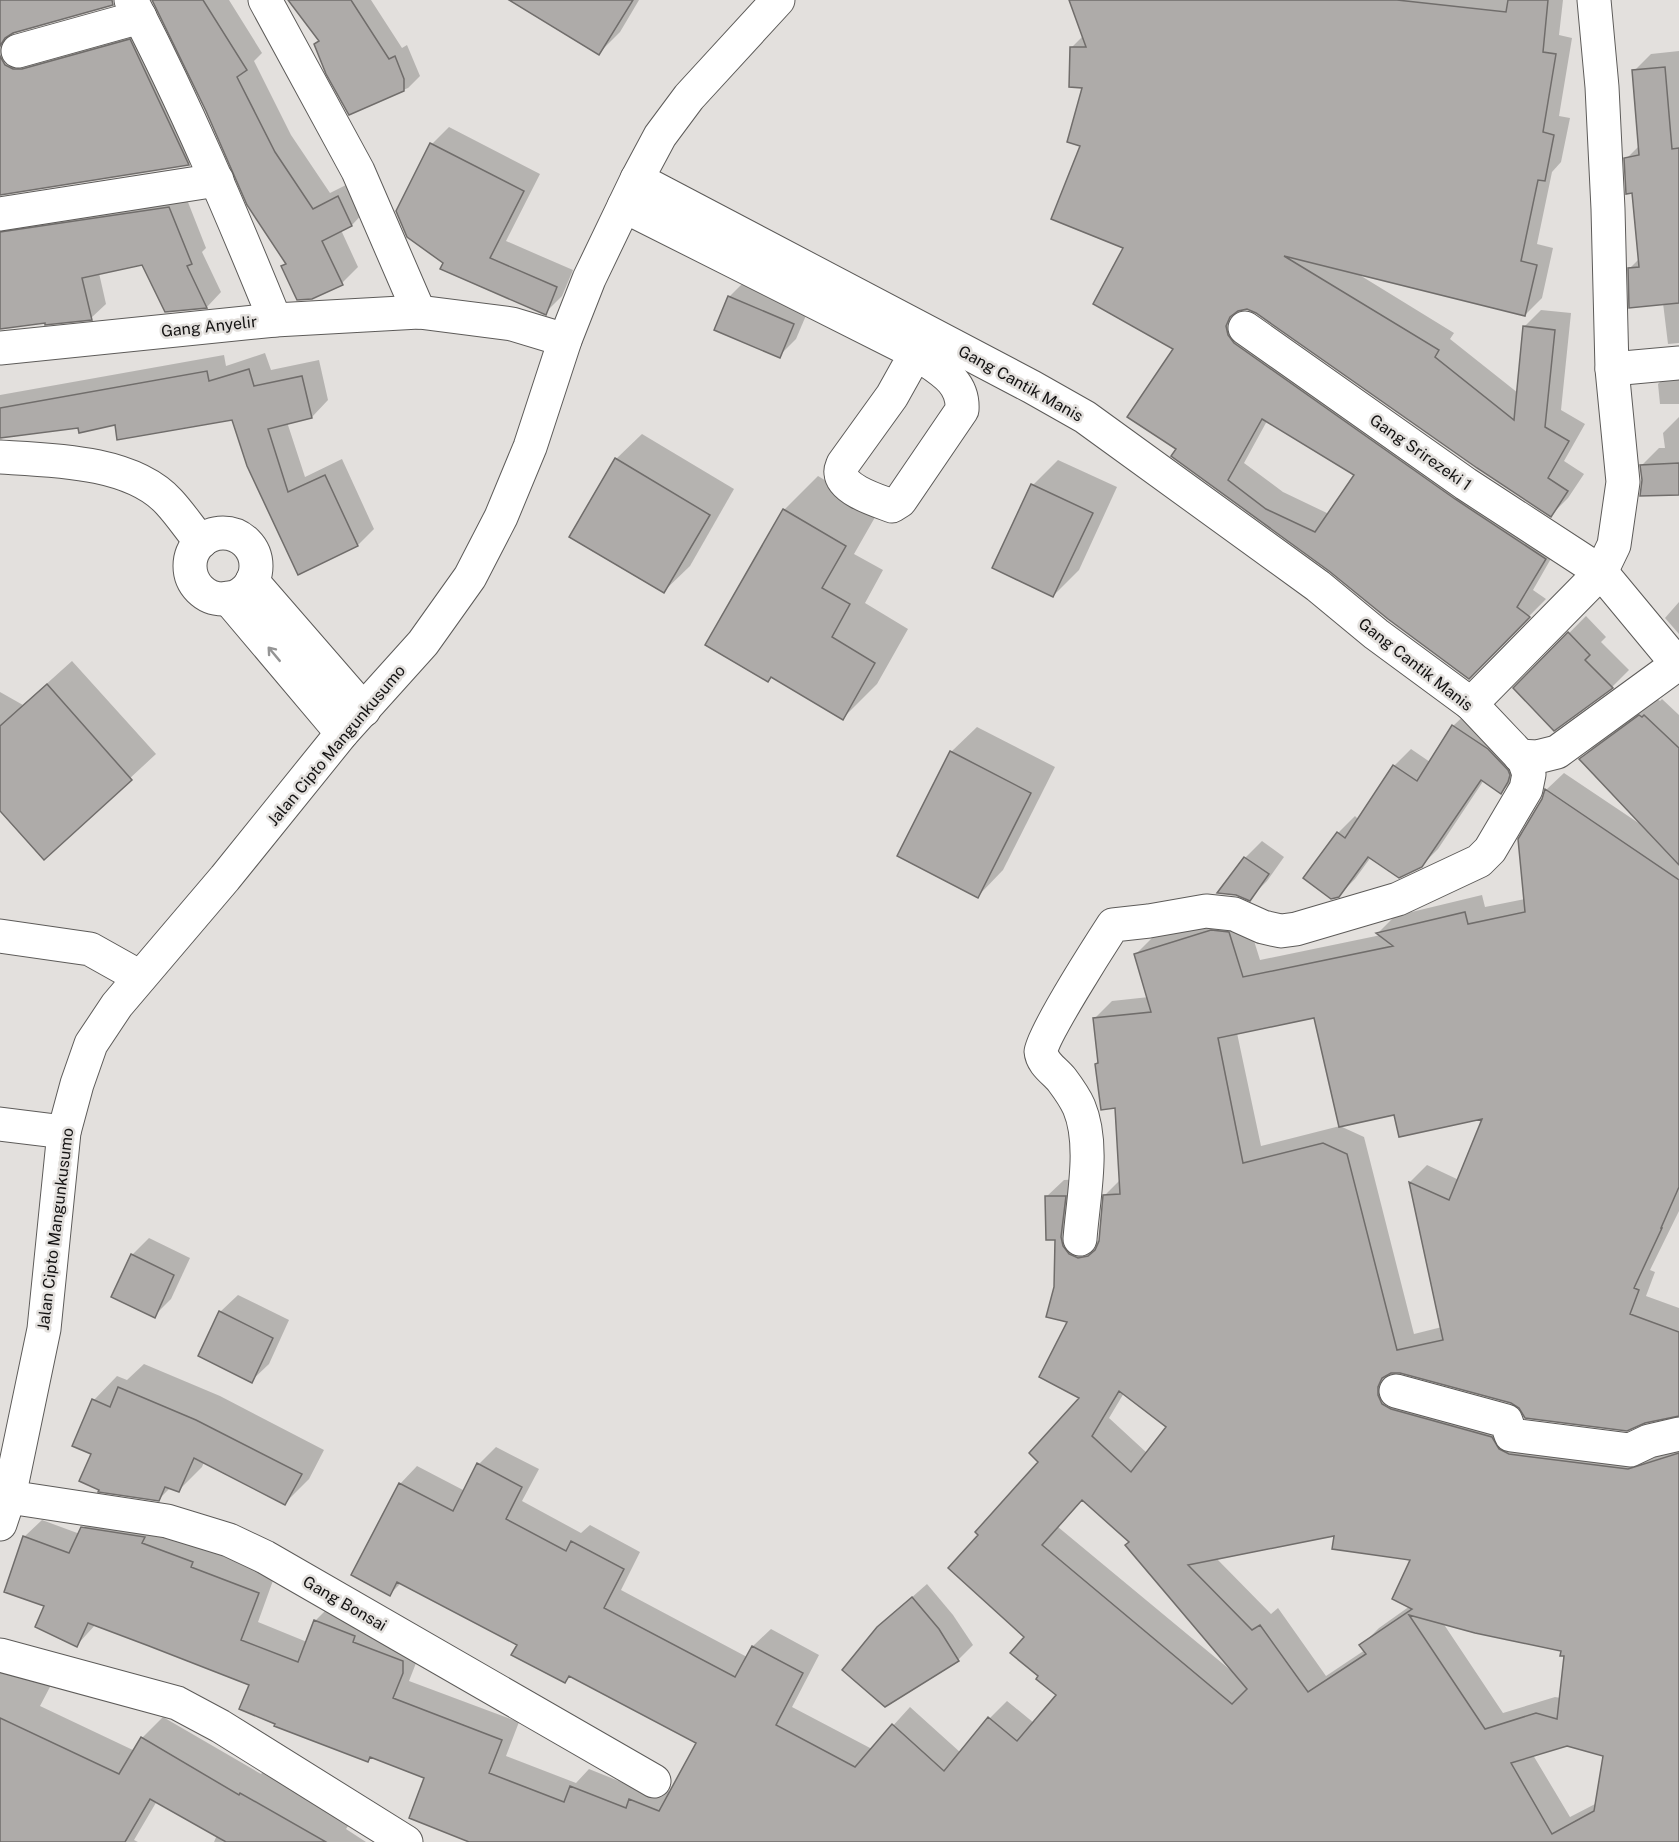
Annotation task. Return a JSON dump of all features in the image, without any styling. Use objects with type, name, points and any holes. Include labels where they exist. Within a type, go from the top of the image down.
[{"type":"street","points":[[266,0],[358,171],[419,312]]},
{"type":"street","name":"Jalan Cipto Mangunkusumo","points":[[3,1504],[44,1329],[64,1132],[91,1044],[117,1005],[140,977],[353,722],[423,643],[470,576],[501,517],[530,447],[565,340],[589,279],[660,136],[689,97],[778,0]]},
{"type":"street","points":[[1471,704],[1601,572],[1614,545],[1623,482],[1612,369],[1608,209],[1602,87],[1594,0]]},
{"type":"street","points":[[18,51],[136,8],[217,180],[275,320]]},
{"type":"street","points":[[0,214],[217,180]]},
{"type":"street","points":[[631,192],[916,353]]},
{"type":"street","name":"Gang Cantik Manis","points":[[631,192],[1032,387],[1084,417],[1318,586],[1376,634],[1471,704],[1520,756],[1529,774],[1526,789],[1490,850],[1479,861],[1398,898],[1296,929],[1281,931],[1263,927],[1234,914],[1206,911],[1113,925],[1040,1049],[1043,1059],[1070,1091],[1085,1124],[1088,1145],[1080,1239]]},
{"type":"street","name":"Gang Anyelir","points":[[0,348],[275,320],[419,312],[512,324],[565,340]]},
{"type":"street","name":"Gang Srirezeki 1","points":[[1245,328],[1466,484],[1601,572],[1678,664]]},
{"type":"street","points":[[1612,369],[1679,363]]},
{"type":"street","points":[[0,457],[58,460],[120,471],[137,479],[168,501],[201,542]]},
{"type":"street","points":[[228,533],[247,543],[252,551],[255,572],[240,590],[217,598],[208,595],[193,580],[190,560],[194,551],[208,536],[228,533]]},
{"type":"street","points":[[240,590],[353,722]]},
{"type":"street","points":[[1520,756],[1537,756],[1557,752],[1678,664]]},
{"type":"street","points":[[0,936],[90,949],[140,977]]},
{"type":"street","points":[[0,1124],[64,1132]]},
{"type":"street","points":[[1396,1390],[1506,1421],[1511,1435],[1630,1450],[1649,1441],[1679,1434]]},
{"type":"street","name":"Gang Bonsai","points":[[3,1504],[167,1521],[229,1540],[265,1557],[654,1781]]},
{"type":"street","points":[[0,1655],[177,1703],[220,1726],[406,1842]]},
{"type":"building","points":[[0,0],[112,0],[113,5],[13,33],[5,38],[0,46]]},
{"type":"building","points":[[152,0],[203,0],[247,70],[237,77],[275,152],[313,209],[338,196],[352,226],[322,241],[343,285],[312,299],[297,300],[281,266],[286,264],[247,205],[206,111]]},
{"type":"building","points":[[288,0],[351,0],[389,59],[395,56],[404,79],[404,91],[349,115],[326,74],[314,44],[319,41]]},
{"type":"building","points":[[509,0],[633,0],[599,55]]},
{"type":"building","points":[[1069,0],[1397,0],[1506,12],[1508,0],[1548,0],[1543,52],[1556,54],[1543,132],[1554,135],[1545,181],[1538,180],[1521,261],[1537,265],[1525,316],[1284,256],[1439,350],[1435,357],[1514,420],[1523,326],[1555,330],[1545,427],[1569,441],[1548,478],[1568,491],[1551,517],[1256,313],[1247,309],[1238,311],[1230,317],[1226,326],[1228,335],[1234,343],[1455,499],[1546,559],[1517,607],[1530,617],[1469,679],[1388,619],[1329,571],[1171,456],[1176,449],[1127,417],[1173,349],[1093,304],[1123,248],[1051,219],[1080,146],[1067,142],[1082,88],[1069,87],[1070,47],[1086,47]],"holes":[[[1262,419],[1354,475],[1315,532],[1266,509],[1228,480]]]},
{"type":"building","points":[[130,39],[189,165],[0,195],[0,56],[5,65],[13,69],[22,69]]},
{"type":"building","points":[[1665,67],[1672,149],[1679,148],[1679,303],[1629,308],[1628,268],[1639,267],[1632,193],[1626,194],[1624,158],[1639,155],[1632,70]]},
{"type":"building","points":[[430,143],[524,191],[490,258],[557,287],[546,315],[440,269],[443,263],[407,237],[396,211]]},
{"type":"building","points":[[169,207],[192,264],[187,266],[207,308],[165,312],[142,265],[82,278],[92,320],[0,329],[0,232]]},
{"type":"building","points":[[728,296],[794,324],[780,358],[714,330]]},
{"type":"building","points":[[249,369],[254,386],[302,376],[312,418],[268,429],[288,492],[325,475],[358,546],[298,575],[247,466],[232,420],[117,440],[115,425],[79,433],[78,428],[0,438],[0,408],[207,371],[209,381]]},
{"type":"building","points":[[615,458],[710,515],[664,593],[569,537]]},
{"type":"building","points":[[1679,463],[1679,495],[1640,496],[1642,480],[1640,465]]},
{"type":"building","points":[[1031,484],[1093,513],[1053,597],[992,568]]},
{"type":"building","points":[[783,509],[846,546],[822,588],[850,604],[832,637],[875,663],[843,720],[771,677],[768,682],[705,645]]},
{"type":"building","points":[[1568,632],[1590,655],[1585,660],[1613,688],[1554,731],[1513,688]]},
{"type":"building","points":[[47,684],[132,780],[44,860],[0,811],[0,726]]},
{"type":"building","points":[[1639,715],[1642,717],[1644,715],[1679,748],[1679,865],[1579,759]]},
{"type":"building","points":[[1452,725],[1488,749],[1508,770],[1510,775],[1508,782],[1501,794],[1481,780],[1422,867],[1399,878],[1368,857],[1339,897],[1331,899],[1303,878],[1337,832],[1345,838],[1393,765],[1417,781]]},
{"type":"building","points":[[950,751],[1031,793],[978,898],[897,856]]},
{"type":"building","points":[[1545,789],[1679,880],[1679,1187],[1634,1288],[1639,1290],[1630,1314],[1679,1332],[1679,1416],[1645,1423],[1627,1431],[1525,1418],[1519,1408],[1511,1403],[1400,1373],[1391,1373],[1382,1378],[1378,1387],[1378,1395],[1382,1404],[1391,1409],[1492,1437],[1499,1449],[1509,1454],[1628,1469],[1679,1453],[1679,1842],[469,1842],[409,1818],[424,1778],[370,1757],[368,1762],[274,1726],[275,1724],[239,1709],[249,1685],[149,1646],[88,1623],[77,1647],[35,1627],[44,1606],[4,1592],[23,1536],[69,1553],[81,1527],[145,1537],[142,1543],[193,1562],[191,1567],[259,1593],[241,1640],[298,1662],[314,1620],[355,1636],[353,1642],[403,1661],[403,1673],[393,1698],[502,1740],[489,1773],[564,1802],[570,1786],[626,1808],[629,1799],[659,1811],[696,1743],[569,1676],[565,1683],[511,1655],[517,1645],[397,1582],[390,1596],[351,1575],[399,1483],[453,1511],[477,1463],[522,1487],[506,1519],[566,1551],[571,1541],[624,1569],[604,1608],[735,1677],[752,1646],[803,1673],[776,1725],[855,1767],[892,1724],[944,1771],[988,1717],[1017,1741],[1056,1695],[1036,1679],[1038,1676],[1010,1653],[1024,1637],[948,1568],[978,1535],[975,1532],[1038,1462],[1029,1453],[1079,1398],[1039,1377],[1067,1322],[1046,1317],[1054,1287],[1055,1240],[1046,1240],[1045,1196],[1066,1196],[1061,1237],[1063,1246],[1069,1254],[1078,1258],[1088,1256],[1095,1250],[1099,1241],[1103,1195],[1120,1194],[1115,1108],[1101,1110],[1095,1064],[1098,1063],[1093,1018],[1151,1012],[1134,954],[1211,930],[1229,932],[1243,977],[1393,946],[1376,933],[1465,912],[1468,924],[1525,912],[1518,839],[1542,799]],"holes":[[[1314,1018],[1339,1127],[1394,1115],[1399,1137],[1482,1119],[1449,1200],[1409,1182],[1443,1340],[1397,1350],[1347,1154],[1323,1143],[1243,1163],[1218,1038]],[[1119,1391],[1166,1427],[1131,1472],[1092,1436]],[[1082,1500],[1129,1542],[1125,1545],[1247,1689],[1232,1704],[1042,1545]],[[1334,1536],[1332,1549],[1410,1560],[1392,1599],[1412,1609],[1359,1645],[1366,1654],[1308,1692],[1260,1625],[1252,1630],[1188,1565]],[[1409,1615],[1475,1633],[1561,1651],[1560,1656],[1564,1656],[1557,1719],[1536,1713],[1485,1729]],[[1567,1746],[1603,1756],[1594,1811],[1552,1834],[1511,1763]]]},
{"type":"building","points":[[1244,857],[1269,874],[1250,901],[1236,895],[1217,893]]},
{"type":"building","points":[[131,1254],[174,1275],[155,1318],[111,1297]]},
{"type":"building","points":[[219,1311],[273,1338],[252,1383],[198,1356]]},
{"type":"building","points":[[118,1387],[196,1420],[302,1474],[285,1505],[194,1458],[179,1492],[165,1487],[159,1501],[98,1492],[99,1490],[79,1481],[91,1454],[72,1446],[92,1399],[110,1407]]},
{"type":"building","points":[[912,1597],[939,1629],[959,1661],[885,1707],[842,1670],[877,1627]]},
{"type":"building","points":[[0,1718],[119,1774],[141,1737],[239,1795],[240,1793],[326,1842],[226,1842],[150,1799],[125,1842],[0,1842]]}]
